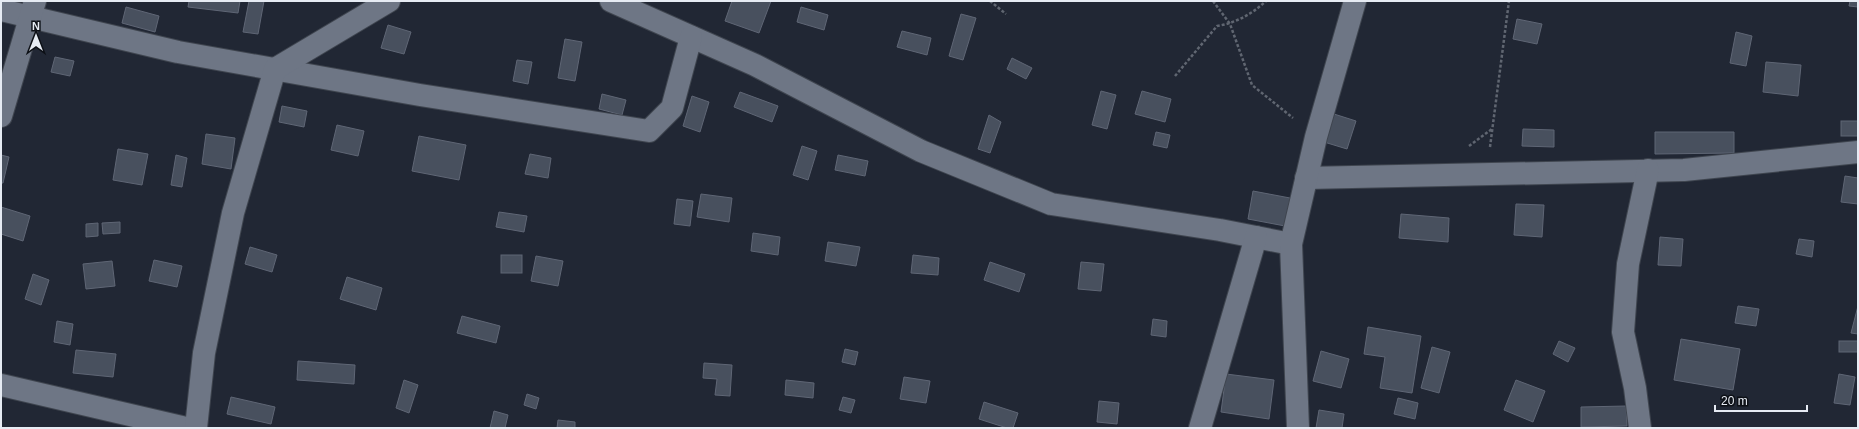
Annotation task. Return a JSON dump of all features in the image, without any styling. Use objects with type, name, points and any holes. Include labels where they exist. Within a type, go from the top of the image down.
[{"type":"street","points":[[196,428],[204,353],[233,213],[275,69],[389,1]]},
{"type":"street","points":[[612,1],[755,65],[921,151],[1051,204],[1291,244]]},
{"type":"street","points":[[1298,428],[1291,244],[1316,138],[1355,1]]},
{"type":"street","points":[[1,116],[33,9]]},
{"type":"street","points":[[1,10],[33,9],[178,52],[420,95],[649,131],[672,108],[691,37]]},
{"type":"street","points":[[1306,178],[1684,170],[1858,152]]},
{"type":"street","points":[[1640,428],[1635,388],[1623,332],[1628,264],[1648,170]]},
{"type":"street","points":[[1200,428],[1256,237]]},
{"type":"street","points":[[1,385],[186,428]]},
{"type":"path","points":[[990,1],[1006,14]]},
{"type":"path","points":[[1213,1],[1230,24],[1252,84],[1316,138]]},
{"type":"path","points":[[1175,76],[1217,26],[1230,24],[1254,12],[1266,1]]},
{"type":"path","points":[[1486,174],[1509,1]]},
{"type":"building","points":[[189,1],[240,1],[238,13],[188,7]]},
{"type":"building","points":[[249,1],[264,1],[258,34],[243,32]]},
{"type":"building","points":[[732,1],[771,1],[759,33],[725,21]]},
{"type":"building","points":[[1850,1],[1858,1],[1858,7],[1849,6]]},
{"type":"building","points":[[126,7],[159,16],[155,32],[122,23]]},
{"type":"building","points":[[801,7],[828,15],[824,30],[797,22]]},
{"type":"building","points":[[961,14],[976,18],[963,60],[949,56]]},
{"type":"building","points":[[1517,19],[1542,24],[1537,44],[1513,39]]},
{"type":"building","points":[[388,25],[411,32],[404,54],[381,48]]},
{"type":"building","points":[[902,31],[931,38],[927,55],[897,47]]},
{"type":"building","points":[[1736,32],[1752,36],[1746,66],[1730,63]]},
{"type":"building","points":[[565,39],[582,42],[575,81],[558,78]]},
{"type":"building","points":[[55,57],[74,61],[70,76],[51,72]]},
{"type":"building","points":[[1012,58],[1032,68],[1026,79],[1007,69]]},
{"type":"building","points":[[517,60],[532,62],[528,84],[513,81]]},
{"type":"building","points":[[1766,62],[1801,65],[1798,96],[1763,92]]},
{"type":"building","points":[[1101,91],[1116,95],[1107,129],[1092,125]]},
{"type":"building","points":[[1142,91],[1171,99],[1165,122],[1135,114]]},
{"type":"building","points":[[740,92],[778,106],[772,122],[734,107]]},
{"type":"building","points":[[602,94],[626,100],[622,115],[599,109]]},
{"type":"building","points":[[692,96],[709,102],[700,132],[683,126]]},
{"type":"building","points":[[282,106],[307,111],[304,127],[279,122]]},
{"type":"building","points":[[1334,114],[1356,121],[1347,149],[1324,142]]},
{"type":"building","points":[[989,115],[1001,122],[990,153],[978,149]]},
{"type":"building","points":[[1841,121],[1858,121],[1858,136],[1841,136]]},
{"type":"building","points":[[337,125],[364,131],[358,156],[331,150]]},
{"type":"building","points":[[1523,129],[1554,130],[1554,147],[1522,146]]},
{"type":"building","points":[[1156,132],[1170,135],[1167,148],[1153,145]]},
{"type":"building","points":[[1655,132],[1734,132],[1734,153],[1655,154]]},
{"type":"building","points":[[206,134],[235,138],[231,169],[202,164]]},
{"type":"building","points":[[419,136],[466,145],[459,180],[412,171]]},
{"type":"building","points":[[802,146],[817,151],[808,180],[793,175]]},
{"type":"building","points":[[118,149],[148,154],[142,185],[113,180]]},
{"type":"building","points":[[530,154],[551,158],[548,178],[525,174]]},
{"type":"building","points":[[1,155],[9,157],[3,183],[1,183]]},
{"type":"building","points":[[176,155],[187,158],[182,187],[171,185]]},
{"type":"building","points":[[838,155],[868,161],[865,176],[835,170]]},
{"type":"building","points":[[1845,176],[1858,178],[1858,204],[1841,202]]},
{"type":"building","points":[[1253,191],[1290,198],[1285,226],[1248,219]]},
{"type":"building","points":[[701,194],[732,198],[729,222],[697,217]]},
{"type":"building","points":[[677,199],[693,201],[690,226],[674,224]]},
{"type":"building","points":[[1516,204],[1544,205],[1542,237],[1514,235]]},
{"type":"building","points":[[1,207],[30,216],[23,241],[1,234]]},
{"type":"building","points":[[499,212],[527,216],[524,232],[496,227]]},
{"type":"building","points":[[1401,214],[1449,218],[1448,242],[1399,238]]},
{"type":"building","points":[[120,222],[120,233],[103,234],[102,223]]},
{"type":"building","points":[[98,223],[98,236],[86,237],[86,224]]},
{"type":"building","points":[[753,233],[780,237],[778,255],[751,251]]},
{"type":"building","points":[[1660,237],[1683,239],[1681,266],[1658,265]]},
{"type":"building","points":[[1799,239],[1814,241],[1812,257],[1796,254]]},
{"type":"building","points":[[828,242],[860,247],[856,266],[825,261]]},
{"type":"building","points":[[250,247],[277,255],[272,272],[245,264]]},
{"type":"building","points":[[501,255],[522,255],[522,273],[501,273]]},
{"type":"building","points":[[913,255],[939,258],[938,275],[911,273]]},
{"type":"building","points":[[536,256],[563,261],[558,286],[531,281]]},
{"type":"building","points":[[154,260],[182,266],[177,287],[149,281]]},
{"type":"building","points":[[112,261],[115,286],[86,289],[83,264]]},
{"type":"building","points":[[990,262],[1025,274],[1019,292],[984,280]]},
{"type":"building","points":[[1081,262],[1104,264],[1101,291],[1078,289]]},
{"type":"building","points":[[33,274],[49,280],[41,305],[25,299]]},
{"type":"building","points":[[347,277],[382,288],[376,310],[340,299]]},
{"type":"building","points":[[1738,306],[1759,309],[1756,326],[1735,323]]},
{"type":"building","points":[[1858,306],[1858,334],[1851,333]]},
{"type":"building","points":[[462,316],[500,326],[496,343],[457,333]]},
{"type":"building","points":[[1153,319],[1167,321],[1166,337],[1151,335]]},
{"type":"building","points":[[57,321],[73,324],[70,345],[54,342]]},
{"type":"building","points":[[1368,327],[1421,336],[1412,393],[1380,388],[1385,357],[1364,354]]},
{"type":"building","points":[[1681,339],[1740,349],[1733,390],[1674,380]]},
{"type":"building","points":[[1559,341],[1575,348],[1568,362],[1553,354]]},
{"type":"building","points":[[1839,341],[1858,341],[1858,352],[1839,352]]},
{"type":"building","points":[[1432,347],[1450,352],[1439,393],[1421,388]]},
{"type":"building","points":[[845,349],[858,352],[855,365],[842,362]]},
{"type":"building","points":[[76,350],[116,354],[113,377],[73,373]]},
{"type":"building","points":[[1321,351],[1349,359],[1341,388],[1313,381]]},
{"type":"building","points":[[298,361],[355,365],[354,384],[297,380]]},
{"type":"building","points":[[704,363],[732,365],[730,396],[715,395],[717,379],[703,378]]},
{"type":"building","points":[[1226,374],[1274,380],[1269,419],[1221,412]]},
{"type":"building","points":[[1839,374],[1855,377],[1850,405],[1834,403]]},
{"type":"building","points":[[904,377],[930,381],[926,403],[900,399]]},
{"type":"building","points":[[404,380],[418,385],[409,413],[396,408]]},
{"type":"building","points":[[786,380],[814,383],[813,398],[785,395]]},
{"type":"building","points":[[1516,380],[1545,391],[1533,422],[1504,410]]},
{"type":"building","points":[[527,394],[539,398],[536,409],[524,405]]},
{"type":"building","points":[[231,397],[275,407],[271,424],[227,414]]},
{"type":"building","points":[[843,397],[855,400],[851,413],[839,410]]},
{"type":"building","points":[[1398,398],[1418,403],[1415,419],[1394,414]]},
{"type":"building","points":[[1099,401],[1119,403],[1117,424],[1097,422]]},
{"type":"building","points":[[984,402],[1018,413],[1013,428],[1007,428],[979,419]]},
{"type":"building","points":[[1626,406],[1627,426],[1581,427],[1581,407]]},
{"type":"building","points":[[1319,410],[1344,414],[1342,428],[1316,428]]},
{"type":"building","points":[[494,411],[508,415],[505,428],[490,428]]},
{"type":"building","points":[[558,420],[575,422],[575,428],[557,428]]}]
